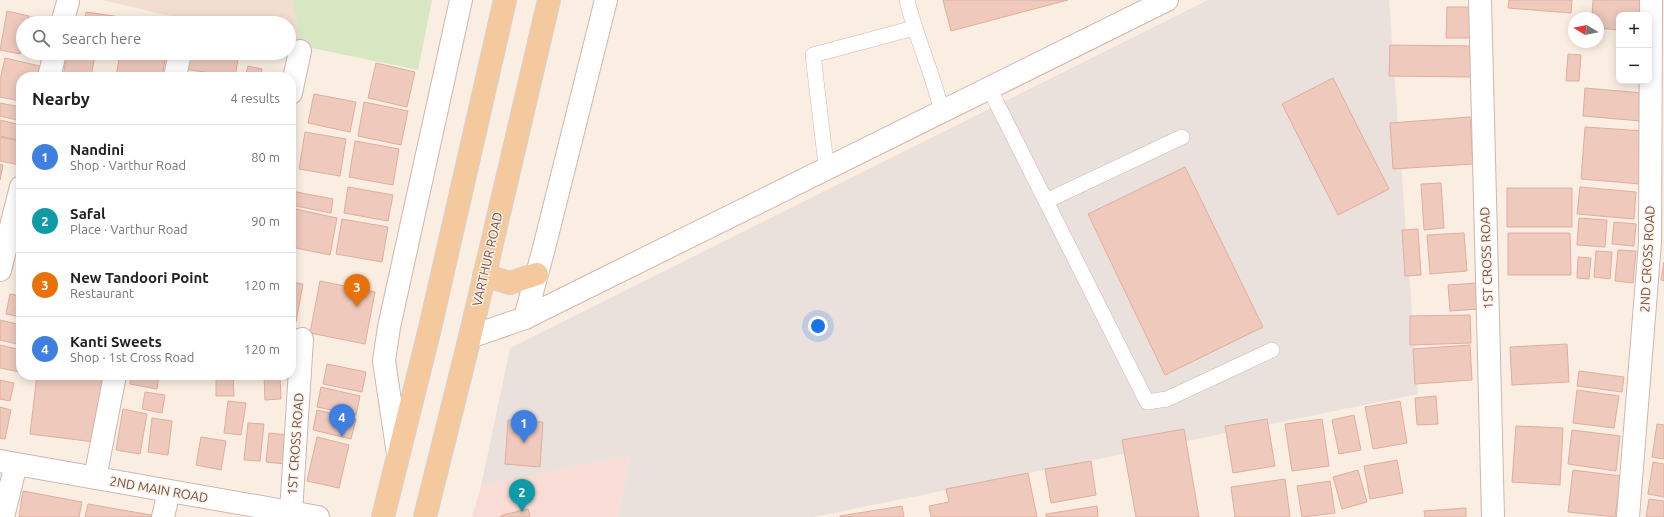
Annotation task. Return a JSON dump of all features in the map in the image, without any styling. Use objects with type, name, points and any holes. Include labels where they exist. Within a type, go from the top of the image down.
[{"type":"main road","points":[[383,517],[430,328],[505,0]]},
{"type":"main road","name":"VARTHUR ROAD","points":[[425,517],[470,336],[549,0]]},
{"type":"main road","points":[[484,275],[510,283],[537,274]]},
{"type":"street","points":[[398,454],[384,361],[390,327],[461,0]]},
{"type":"street","points":[[525,318],[606,0]]},
{"type":"street","points":[[470,336],[525,318],[1167,0]]},
{"type":"street","name":"1ST CROSS ROAD","points":[[1480,0],[1493,517]]},
{"type":"street","name":"2ND CROSS ROAD","points":[[1628,517],[1650,242],[1651,0]]},
{"type":"street","points":[[64,16],[68,2]]},
{"type":"street","points":[[296,72],[300,51]]},
{"type":"street","points":[[50,72],[53,60]]},
{"type":"street","points":[[176,72],[179,60]]},
{"type":"street","points":[[0,270],[16,207]]},
{"type":"street","name":"1ST CROSS ROAD","points":[[291,512],[303,339]]},
{"type":"street","points":[[95,478],[115,380]]},
{"type":"street","points":[[3,517],[8,463]]},
{"type":"street","name":"2ND MAIN ROAD","points":[[8,463],[318,517]]},
{"type":"street","points":[[163,517],[169,491]]},
{"type":"lane","points":[[907,0],[914,28],[939,98],[942,112]]},
{"type":"lane","points":[[829,168],[825,156],[813,55],[914,28]]},
{"type":"lane","points":[[990,88],[1148,402],[1167,399],[1272,350]]},
{"type":"lane","points":[[1046,201],[1182,137]]},
{"type":"shaded area","points":[[101,0],[292,0],[295,16],[171,16]]},
{"type":"shaded area","points":[[1208,0],[1389,0],[1418,394],[814,517],[618,517],[630,455],[481,486],[510,348]]},
{"type":"shaded area","points":[[296,18],[302,46],[296,45]]},
{"type":"shaded area","points":[[630,455],[618,517],[472,517],[481,486]]},
{"type":"green space","points":[[292,0],[432,0],[418,70],[302,46]]},
{"type":"building","points":[[943,0],[1068,0],[951,31]]},
{"type":"building","points":[[1509,0],[1572,0],[1571,12],[1568,13],[1508,8]]},
{"type":"building","points":[[1593,0],[1646,0],[1644,12],[1616,12],[1616,30],[1604,29],[1604,12],[1592,12]]},
{"type":"building","points":[[1447,7],[1470,7],[1470,38],[1446,38]]},
{"type":"building","points":[[7,11],[29,16],[16,16],[16,53],[0,50]]},
{"type":"building","points":[[86,12],[113,16],[85,16]]},
{"type":"building","points":[[1390,45],[1472,46],[1471,77],[1389,76]]},
{"type":"building","points":[[1568,54],[1581,55],[1579,81],[1566,81]]},
{"type":"building","points":[[5,58],[40,66],[38,72],[16,72],[16,100],[0,97],[0,80]]},
{"type":"building","points":[[66,60],[94,60],[92,72],[64,72]]},
{"type":"building","points":[[119,60],[165,60],[163,72],[117,72]]},
{"type":"building","points":[[187,60],[238,60],[236,72],[204,72],[185,69]]},
{"type":"building","points":[[376,63],[415,72],[407,107],[368,98]]},
{"type":"building","points":[[248,66],[262,69],[261,72],[246,72]]},
{"type":"building","points":[[1333,78],[1389,189],[1338,215],[1282,104]]},
{"type":"building","points":[[1585,88],[1643,93],[1641,121],[1583,116]]},
{"type":"building","points":[[314,94],[356,102],[350,132],[308,123]]},
{"type":"building","points":[[364,102],[408,111],[401,145],[358,136]]},
{"type":"building","points":[[0,103],[16,106],[16,120],[0,116]]},
{"type":"building","points":[[1470,117],[1473,164],[1393,169],[1390,123]]},
{"type":"building","points":[[0,120],[16,124],[16,140],[0,136]]},
{"type":"building","points":[[1585,127],[1645,131],[1640,184],[1581,179]]},
{"type":"building","points":[[305,132],[346,139],[340,176],[299,169]]},
{"type":"building","points":[[0,137],[16,140],[16,164],[0,161]]},
{"type":"building","points":[[355,141],[399,149],[393,185],[349,177]]},
{"type":"building","points":[[0,164],[3,165],[0,180]]},
{"type":"building","points":[[1185,167],[1263,327],[1165,375],[1088,214]]},
{"type":"building","points":[[1441,183],[1444,228],[1424,230],[1421,184]]},
{"type":"building","points":[[348,187],[393,195],[388,221],[344,213]]},
{"type":"building","points":[[1580,187],[1636,192],[1634,219],[1577,214]]},
{"type":"building","points":[[1507,188],[1572,188],[1572,227],[1507,227]]},
{"type":"building","points":[[296,192],[333,199],[331,213],[296,206]]},
{"type":"building","points":[[296,209],[337,218],[330,255],[296,248]]},
{"type":"building","points":[[1579,218],[1607,220],[1605,247],[1577,245]]},
{"type":"building","points":[[342,219],[388,227],[382,262],[336,254]]},
{"type":"building","points":[[1614,222],[1636,224],[1634,246],[1612,244]]},
{"type":"building","points":[[1418,229],[1421,275],[1405,276],[1402,230]]},
{"type":"building","points":[[1464,233],[1467,271],[1430,274],[1427,235]]},
{"type":"building","points":[[1508,233],[1570,233],[1571,275],[1508,275]]},
{"type":"building","points":[[1618,250],[1636,251],[1633,283],[1615,281]]},
{"type":"building","points":[[1596,251],[1612,252],[1610,279],[1594,277]]},
{"type":"building","points":[[1578,257],[1591,258],[1589,279],[1577,278]]},
{"type":"building","points":[[1664,262],[1664,281],[1661,280]]},
{"type":"building","points":[[320,281],[375,292],[365,344],[310,333]]},
{"type":"building","points":[[296,283],[303,284],[296,322]]},
{"type":"building","points":[[1477,283],[1479,309],[1450,311],[1448,285]]},
{"type":"building","points":[[10,294],[16,295],[16,316],[6,314]]},
{"type":"building","points":[[1470,315],[1471,343],[1410,345],[1410,316]]},
{"type":"building","points":[[0,320],[16,324],[16,344],[0,340]]},
{"type":"building","points":[[1567,344],[1569,382],[1512,385],[1510,347]]},
{"type":"building","points":[[0,345],[16,349],[16,371],[0,368]]},
{"type":"building","points":[[1470,345],[1472,380],[1415,384],[1413,349]]},
{"type":"building","points":[[327,364],[366,372],[362,392],[323,384]]},
{"type":"building","points":[[1579,371],[1624,377],[1622,392],[1577,386]]},
{"type":"building","points":[[0,380],[14,383],[10,401],[0,399]]},
{"type":"building","points":[[36,380],[103,380],[95,442],[30,434]]},
{"type":"building","points":[[130,380],[158,380],[157,389],[130,384]]},
{"type":"building","points":[[216,380],[233,380],[234,396],[216,396]]},
{"type":"building","points":[[264,380],[280,380],[281,399],[265,400]]},
{"type":"building","points":[[321,387],[360,396],[356,415],[317,407]]},
{"type":"building","points":[[1577,390],[1619,396],[1614,428],[1573,423]]},
{"type":"building","points":[[145,392],[165,395],[162,413],[142,409]]},
{"type":"building","points":[[1436,396],[1438,424],[1417,425],[1415,398]]},
{"type":"building","points":[[228,401],[246,403],[241,435],[224,433]]},
{"type":"building","points":[[1400,401],[1407,443],[1373,449],[1365,407]]},
{"type":"building","points":[[0,407],[11,410],[5,439],[0,438]]},
{"type":"building","points":[[123,409],[147,414],[140,454],[116,450]]},
{"type":"building","points":[[317,410],[356,419],[351,439],[313,430]]},
{"type":"building","points":[[1354,415],[1361,450],[1339,454],[1332,420]]},
{"type":"building","points":[[152,418],[172,421],[168,455],[148,452]]},
{"type":"building","points":[[1267,419],[1275,466],[1233,473],[1225,426]]},
{"type":"building","points":[[1322,419],[1329,466],[1292,471],[1285,424]]},
{"type":"building","points":[[508,420],[543,422],[540,467],[505,464]]},
{"type":"building","points":[[248,423],[264,424],[260,461],[244,460]]},
{"type":"building","points":[[1657,424],[1664,425],[1664,459],[1652,457]]},
{"type":"building","points":[[1516,426],[1563,428],[1560,485],[1512,482]]},
{"type":"building","points":[[1184,429],[1199,517],[1136,517],[1122,440]]},
{"type":"building","points":[[1572,430],[1620,436],[1616,471],[1568,464]]},
{"type":"building","points":[[269,433],[288,435],[285,464],[266,462]]},
{"type":"building","points":[[201,437],[226,441],[221,470],[196,465]]},
{"type":"building","points":[[317,437],[349,445],[339,488],[307,481]]},
{"type":"building","points":[[1397,460],[1403,493],[1370,499],[1364,466]]},
{"type":"building","points":[[1091,461],[1096,495],[1051,503],[1045,469]]},
{"type":"building","points":[[1653,462],[1664,464],[1664,497],[1648,494]]},
{"type":"building","points":[[1358,470],[1367,502],[1342,509],[1333,477]]},
{"type":"building","points":[[1573,470],[1621,476],[1615,517],[1568,512]]},
{"type":"building","points":[[1028,473],[1037,517],[931,517],[929,506],[949,502],[946,489]]},
{"type":"building","points":[[1285,479],[1290,517],[1235,517],[1231,487]]},
{"type":"building","points":[[1330,481],[1335,513],[1302,517],[1297,486]]},
{"type":"building","points":[[23,491],[82,502],[79,517],[19,517]]},
{"type":"building","points":[[1649,499],[1664,501],[1664,517],[1646,517]]},
{"type":"building","points":[[88,504],[151,515],[150,517],[85,517]]},
{"type":"building","points":[[902,506],[904,517],[840,517],[840,516]]},
{"type":"building","points":[[1097,506],[1098,517],[1046,517],[1046,514]]},
{"type":"building","points":[[1466,508],[1466,517],[1425,517],[1424,511]]},
{"type":"building","points":[[528,509],[530,517],[500,517],[503,515]]},
{"type":"place","name":"New Tandoori Point","points":[[357,307]]},
{"type":"place","name":"Kanti Sweets","points":[[342,437]]},
{"type":"place","name":"Nandini","points":[[524,443]]},
{"type":"place","name":"Safal","points":[[522,512]]}]
